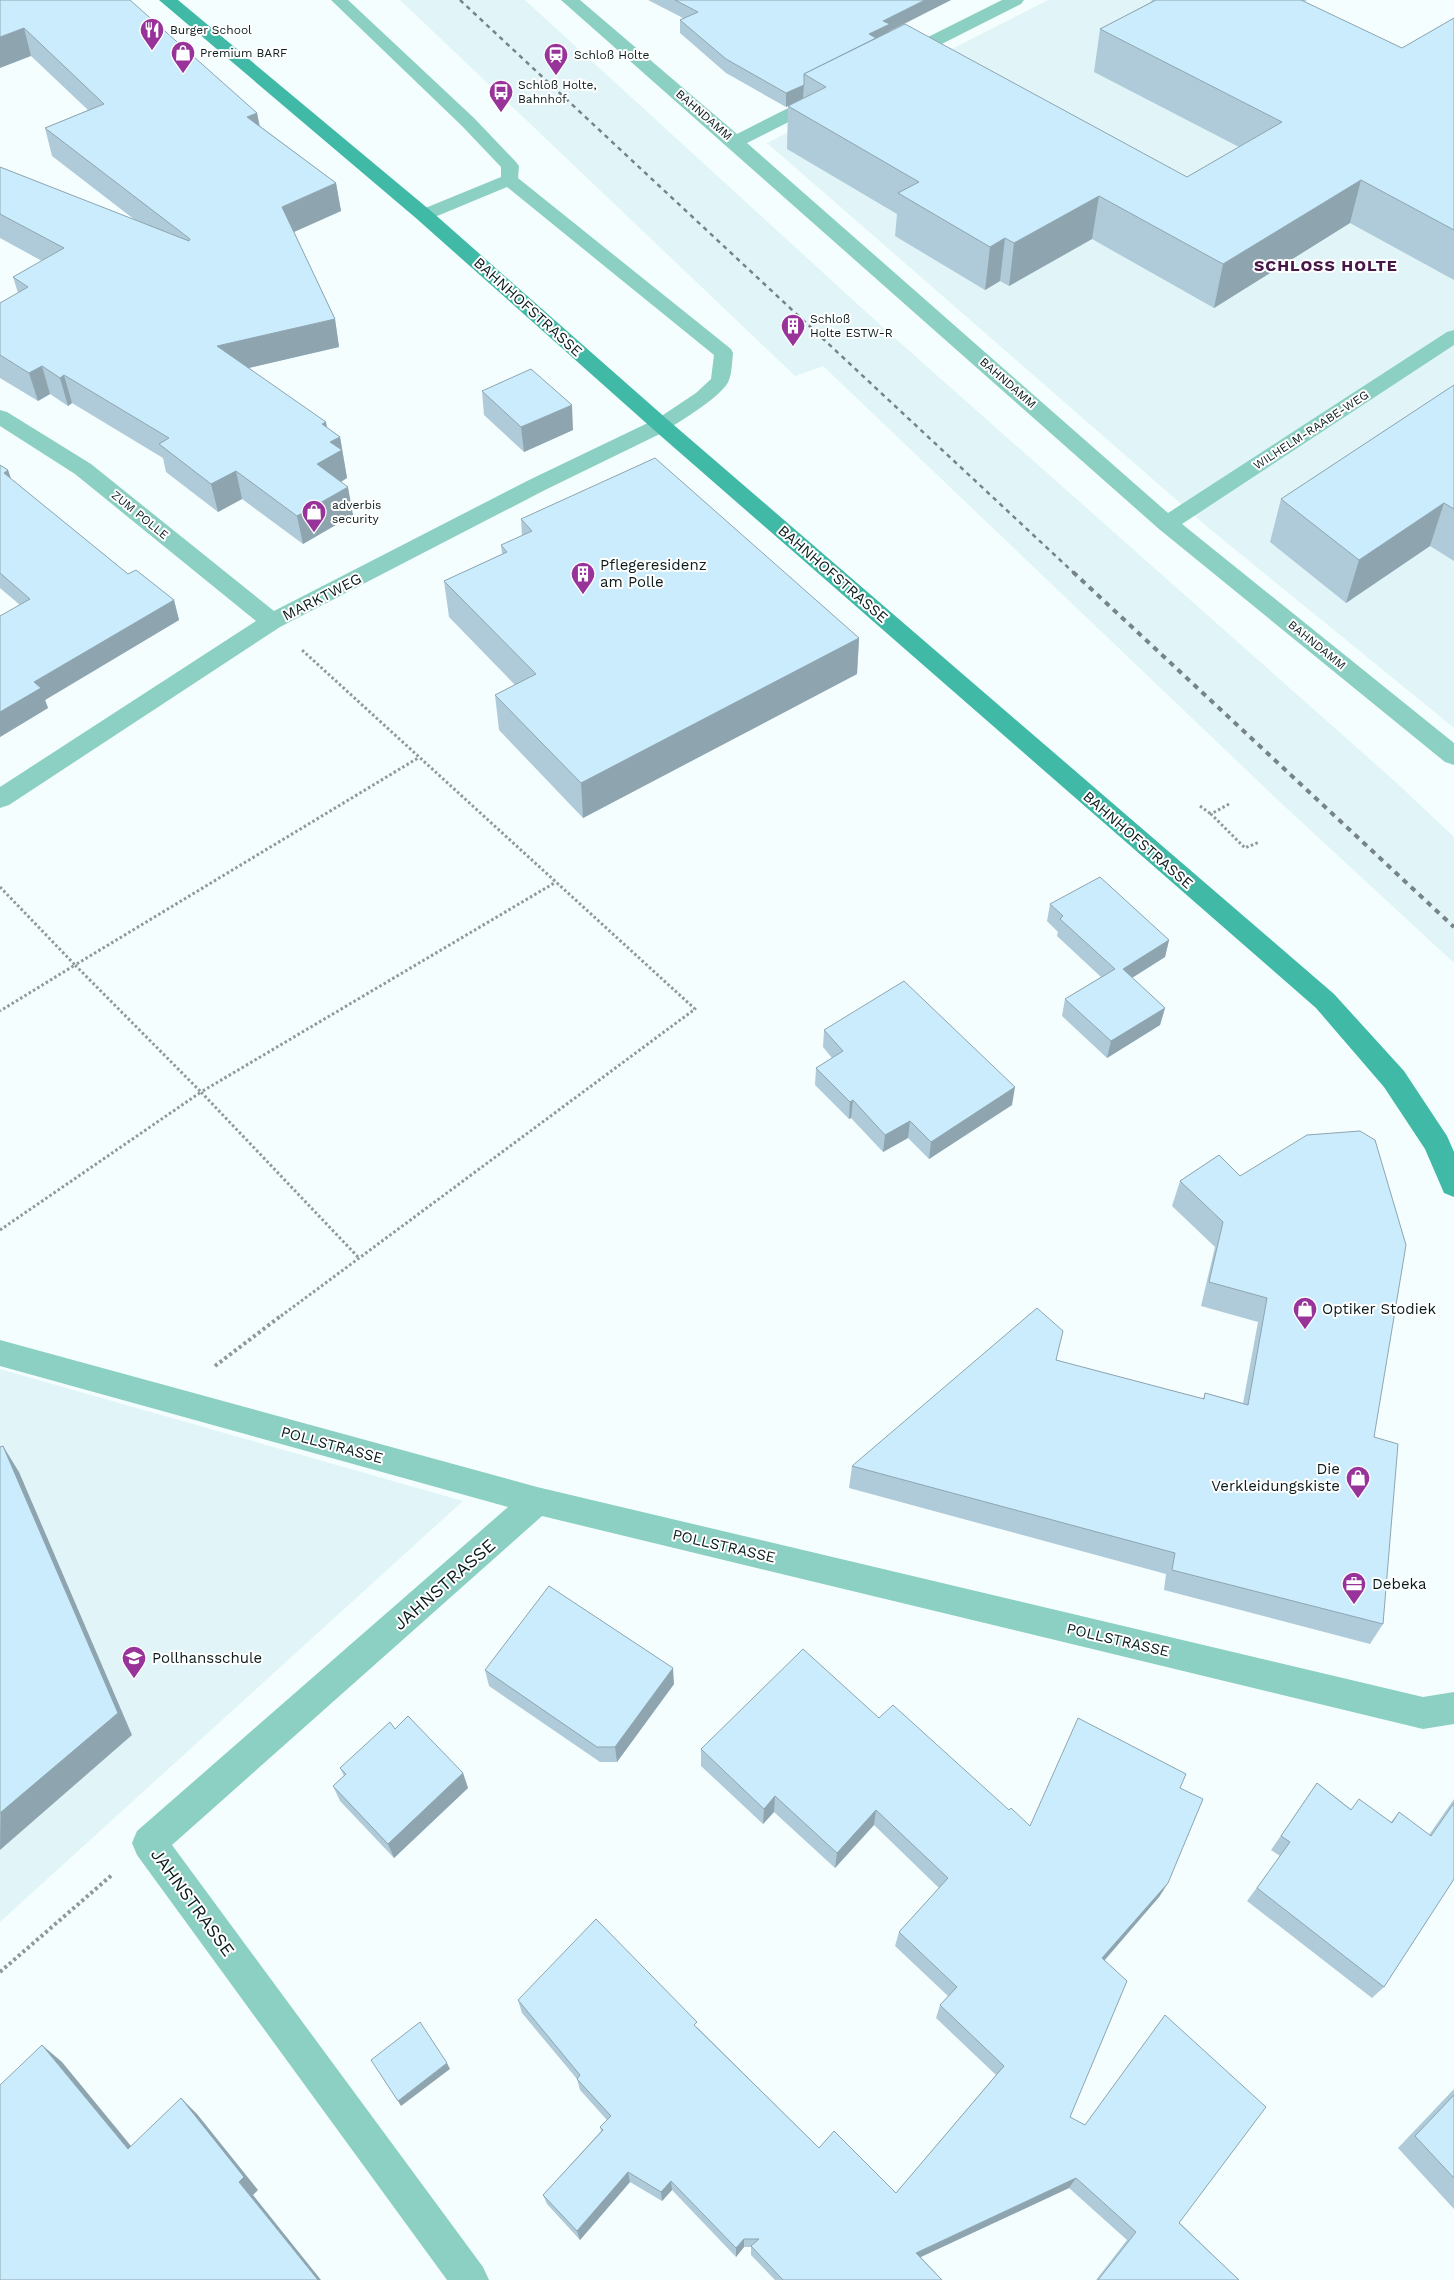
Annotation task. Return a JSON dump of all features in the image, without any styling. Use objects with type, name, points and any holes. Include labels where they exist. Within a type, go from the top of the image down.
[{"type":"street","name":"BAHNHOFSTRASSE","points":[[168,0],[424,215],[661,425],[1325,1001],[1394,1079],[1437,1144],[1454,1185]]},
{"type":"street","name":"BAHNDAMM","points":[[570,0],[735,142],[1167,524],[1454,756]]},
{"type":"street","points":[[884,67],[1015,0]]},
{"type":"street","points":[[735,142],[840,89]]},
{"type":"street","name":"WILHELM-RAABE-WEG","points":[[1167,524],[1454,336]]},
{"type":"street","name":"ZUM POLLE","points":[[0,417],[82,469],[272,622]]},
{"type":"street","name":"MARKTWEG","points":[[0,799],[272,622],[528,490],[661,425]]},
{"type":"street","name":"POLLSTRASSE","points":[[0,1353],[537,1501],[1423,1713],[1454,1708]]},
{"type":"street","name":"JAHNSTRASSE","points":[[470,2280],[150,1843],[537,1501]]},
{"type":"lane","points":[[338,0],[468,122],[510,166],[509,180]]},
{"type":"lane","points":[[424,215],[509,180]]},
{"type":"lane","points":[[509,180],[724,353],[720,381],[703,397],[661,425]]},
{"type":"path","points":[[170,1400],[358,1257],[696,1009],[418,758],[272,622]]},
{"type":"path","points":[[0,1011],[418,758]]},
{"type":"path","points":[[1211,814],[1229,804]]},
{"type":"path","points":[[1200,806],[1211,814],[1245,848],[1259,842]]},
{"type":"path","points":[[0,1230],[201,1092],[556,882]]},
{"type":"path","points":[[0,887],[201,1092],[358,1257]]},
{"type":"path","points":[[0,1972],[150,1843]]},
{"type":"shaded area","points":[[400,0],[525,0],[887,331],[1398,784],[1454,837],[1454,963],[1283,805],[823,366],[795,376]]},
{"type":"shaded area","points":[[1048,0],[1224,0],[1398,83],[1454,49],[1454,728],[1211,530],[767,143]]},
{"type":"shaded area","name":"Pollhansschule","points":[[0,1369],[463,1501],[0,1922]]},
{"type":"building","points":[[0,0],[130,0],[257,113],[247,117],[336,183],[282,207],[335,319],[217,346],[326,422],[322,424],[340,437],[330,442],[342,450],[317,464],[348,487],[297,516],[236,471],[211,484],[159,444],[169,438],[64,375],[60,378],[42,366],[29,373],[0,355],[0,303],[28,287],[13,277],[64,248],[0,214],[0,167],[189,241],[190,239],[45,128],[104,104],[24,28],[0,37]]},
{"type":"building","points":[[675,0],[925,0],[883,21],[890,24],[869,34],[876,38],[804,74],[804,85],[786,93],[726,59],[680,20],[698,12]]},
{"type":"building","points":[[1156,0],[1301,0],[1402,48],[1454,18],[1454,230],[1361,180],[1223,264],[1099,196],[1014,243],[1005,238],[990,247],[898,193],[919,182],[788,106],[826,87],[804,74],[905,24],[1187,177],[1282,122],[1100,29]]},
{"type":"building","points":[[531,369],[572,405],[521,427],[482,391]]},
{"type":"building","points":[[1454,385],[1454,509],[1444,503],[1359,560],[1281,499]]},
{"type":"building","points":[[655,458],[859,638],[581,783],[495,695],[536,674],[444,581],[507,552],[501,545],[532,531],[521,519]]},
{"type":"building","points":[[0,465],[8,470],[4,473],[128,574],[136,570],[174,600],[34,682],[41,688],[0,712],[0,616],[30,599],[0,573]]},
{"type":"building","points":[[1100,877],[1169,940],[1123,969],[1165,1008],[1111,1041],[1065,999],[1115,969],[1060,919],[1063,916],[1050,904]]},
{"type":"building","points":[[904,981],[1015,1087],[931,1142],[910,1121],[885,1135],[853,1100],[850,1102],[816,1068],[843,1051],[824,1030]]},
{"type":"building","points":[[1360,1131],[1375,1140],[1406,1245],[1374,1437],[1398,1444],[1383,1624],[1172,1570],[1175,1553],[852,1466],[1037,1308],[1063,1331],[1056,1360],[1204,1399],[1205,1393],[1248,1405],[1267,1298],[1209,1282],[1223,1222],[1180,1181],[1219,1155],[1240,1176],[1307,1135]]},
{"type":"building","points":[[3,1446],[118,1713],[0,1813],[0,1447]]},
{"type":"building","points":[[549,1586],[673,1668],[615,1747],[597,1747],[485,1670]]},
{"type":"building","points":[[803,1649],[879,1718],[893,1705],[1009,1810],[1011,1808],[1030,1826],[1078,1718],[1186,1774],[1180,1788],[1203,1799],[1168,1883],[1102,1958],[1127,1981],[1070,2117],[1085,2125],[1165,2015],[1266,2107],[1179,2223],[1239,2280],[1098,2280],[1136,2232],[1076,2178],[916,2253],[942,2280],[783,2280],[751,2246],[759,2239],[744,2239],[736,2248],[671,2181],[661,2192],[628,2172],[577,2231],[543,2195],[603,2130],[600,2127],[611,2116],[577,2079],[580,2075],[518,2000],[596,1919],[697,2022],[694,2025],[819,2148],[834,2131],[896,2193],[1004,2066],[940,2005],[957,1987],[899,1932],[948,1878],[876,1810],[837,1853],[775,1796],[764,1809],[701,1749]]},
{"type":"building","points":[[408,1716],[463,1773],[388,1844],[333,1786],[346,1774],[340,1768],[390,1722],[395,1729]]},
{"type":"building","points":[[1317,1783],[1351,1810],[1359,1799],[1392,1823],[1399,1812],[1431,1836],[1454,1803],[1454,1879],[1384,1987],[1257,1888],[1290,1842],[1281,1836]]},
{"type":"building","points":[[420,2022],[447,2063],[398,2101],[371,2060]]},
{"type":"building","points":[[42,2045],[128,2149],[181,2098],[244,2177],[239,2182],[318,2280],[0,2280],[0,2085]]},
{"type":"building","points":[[1454,2095],[1454,2178],[1415,2136]]},
{"type":"railway","points":[[460,0],[1074,573]]},
{"type":"railway","points":[[1073,572],[1454,927]]},
{"type":"place","name":"Burger School","points":[[152,51]]},
{"type":"place","name":"Premium BARF","points":[[183,74]]},
{"type":"place","name":"Schloß Holte","points":[[556,76]]},
{"type":"place","name":"Schloß Holte, Bahnhof","points":[[501,113]]},
{"type":"place","name":"Schloß Holte ESTW-R","points":[[793,347]]},
{"type":"place","name":"adverbis security","points":[[314,533]]},
{"type":"place","name":"Pflegeresidenz am Polle","points":[[583,595]]},
{"type":"place","name":"Optiker Stodiek","points":[[1305,1330]]},
{"type":"place","name":"Die Verkleidungskiste","points":[[1358,1499]]},
{"type":"place","name":"Debeka","points":[[1354,1605]]},
{"type":"place","name":"Pollhansschule","points":[[134,1679]]},
{"type":"district","name":"SCHLOSS HOLTE","points":[[1326,265]]}]
